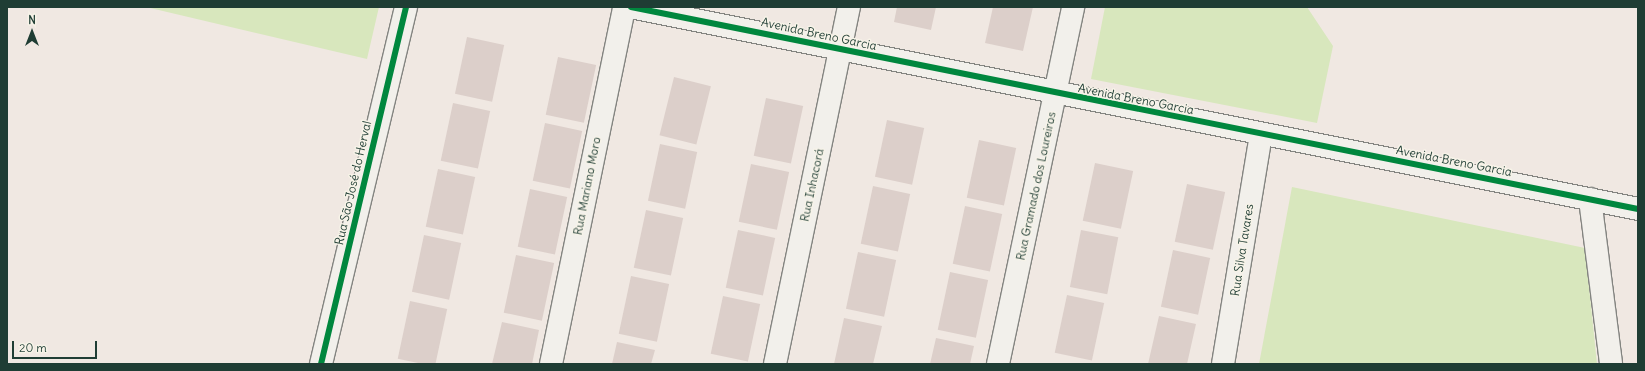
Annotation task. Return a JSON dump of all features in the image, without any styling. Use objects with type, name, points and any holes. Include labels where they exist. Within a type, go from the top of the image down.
[{"type":"street","name":"Rua São José do Herval","points":[[322,364],[406,7]]},
{"type":"street","name":"Rua Mariano Moro","points":[[551,364],[624,7]]},
{"type":"street","name":"Avenida Breno Garcia","points":[[631,7],[1261,135],[1590,198],[1638,209]]},
{"type":"street","name":"Rua Inhacorá","points":[[775,364],[849,7]]},
{"type":"street","name":"Rua Gramado dos Loureiros","points":[[998,364],[1073,7]]},
{"type":"street","name":"Rua Silva Tavares","points":[[1223,364],[1261,135]]},
{"type":"street","points":[[1590,198],[1611,364]]},
{"type":"green space","points":[[146,7],[379,7],[367,59]]},
{"type":"green space","points":[[1105,7],[1307,7],[1333,46],[1317,123],[1091,79]]},
{"type":"green space","points":[[1292,187],[1585,248],[1597,364],[1259,364]]},
{"type":"building","points":[[897,7],[936,7],[931,30],[894,22]]},
{"type":"building","points":[[993,7],[1033,7],[1023,51],[985,43]]},
{"type":"building","points":[[467,37],[504,45],[492,102],[455,94]]},
{"type":"building","points":[[558,57],[596,65],[584,123],[546,115]]},
{"type":"building","points":[[674,77],[711,86],[696,144],[659,135]]},
{"type":"building","points":[[766,98],[803,106],[791,164],[754,156]]},
{"type":"building","points":[[453,103],[490,111],[478,169],[441,161]]},
{"type":"building","points":[[887,120],[924,128],[912,185],[875,177]]},
{"type":"building","points":[[545,123],[582,131],[570,189],[533,181]]},
{"type":"building","points":[[979,140],[1016,148],[1004,206],[967,198]]},
{"type":"building","points":[[660,144],[697,152],[685,209],[648,201]]},
{"type":"building","points":[[1095,163],[1133,171],[1121,229],[1083,221]]},
{"type":"building","points":[[751,164],[789,172],[777,230],[739,222]]},
{"type":"building","points":[[438,169],[475,177],[463,235],[426,227]]},
{"type":"building","points":[[1187,184],[1225,192],[1213,250],[1175,242]]},
{"type":"building","points":[[873,186],[910,194],[898,252],[861,244]]},
{"type":"building","points":[[530,189],[567,197],[555,255],[518,247]]},
{"type":"building","points":[[965,206],[1002,214],[990,272],[953,264]]},
{"type":"building","points":[[646,210],[683,218],[671,276],[634,268]]},
{"type":"building","points":[[738,230],[775,238],[763,296],[726,288]]},
{"type":"building","points":[[1081,230],[1118,237],[1107,294],[1070,287]]},
{"type":"building","points":[[424,235],[461,243],[449,300],[412,292]]},
{"type":"building","points":[[1173,250],[1210,258],[1198,315],[1161,307]]},
{"type":"building","points":[[858,252],[896,260],[884,317],[846,309]]},
{"type":"building","points":[[516,255],[554,263],[542,321],[504,313]]},
{"type":"building","points":[[950,272],[988,280],[976,338],[938,330]]},
{"type":"building","points":[[631,276],[669,284],[657,342],[619,334]]},
{"type":"building","points":[[1067,295],[1104,303],[1092,361],[1055,353]]},
{"type":"building","points":[[723,296],[760,304],[748,362],[711,354]]},
{"type":"building","points":[[410,301],[447,309],[435,364],[423,364],[398,359]]},
{"type":"building","points":[[1159,316],[1196,324],[1187,364],[1148,364]]},
{"type":"building","points":[[844,318],[882,326],[873,364],[834,364]]},
{"type":"building","points":[[502,322],[539,330],[532,364],[492,364]]},
{"type":"building","points":[[936,338],[974,346],[970,364],[930,364]]},
{"type":"building","points":[[617,342],[655,350],[651,364],[612,364]]},
{"type":"cycle path","points":[[321,364],[406,7]]},
{"type":"cycle path","points":[[631,7],[1638,209]]}]
